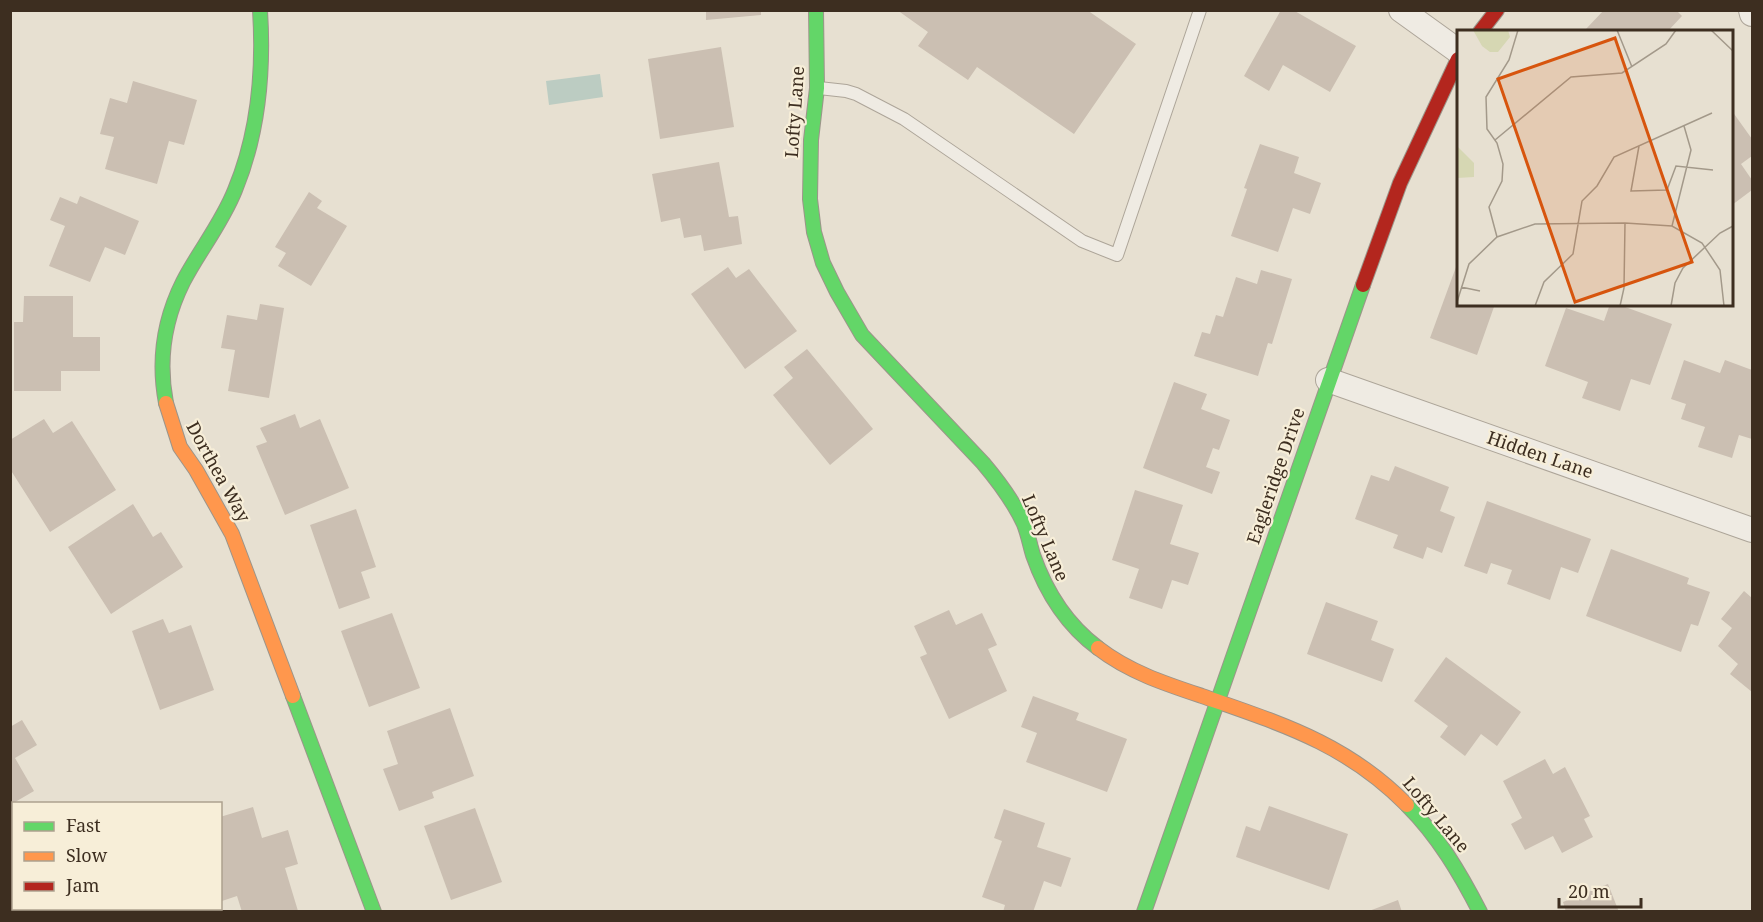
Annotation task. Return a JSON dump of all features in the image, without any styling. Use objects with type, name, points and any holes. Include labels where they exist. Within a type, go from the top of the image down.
[{"type":"street","name":"Dorthea Way","points":[[260,10],[263,63],[261,95],[255,128],[246,161],[223,217],[177,293],[170,312],[162,358],[166,407],[179,445],[211,495],[232,534],[374,912]]},
{"type":"street","name":"Lofty Lane","points":[[816,10],[817,88],[809,169],[814,231],[823,263],[862,335],[1001,485],[1023,525],[1045,586],[1057,607],[1072,626],[1092,644],[1130,668],[1276,722],[1322,741],[1357,761],[1391,788],[1422,820],[1450,855],[1480,912]]},
{"type":"street","points":[[1401,10],[1457,50]]},
{"type":"street","points":[[1482,30],[1497,10]]},
{"type":"street","name":"Eagleridge Drive","points":[[1144,912],[1328,380],[1400,183],[1457,61]]},
{"type":"street","name":"Hidden Lane","points":[[1328,380],[1752,530]]},
{"type":"lane","points":[[817,88],[856,94],[903,119],[1082,241],[1117,255],[1200,10]]},
{"type":"shaded area","points":[[600,74],[603,97],[549,105],[546,81]]},
{"type":"building","points":[[706,10],[761,10],[761,15],[706,20]]},
{"type":"building","points":[[897,10],[1087,10],[1136,44],[1074,134],[977,67],[968,80],[918,46],[928,32]]},
{"type":"building","points":[[1281,10],[1293,10],[1356,46],[1330,92],[1283,65],[1269,91],[1244,76]]},
{"type":"building","points":[[1604,10],[1676,10],[1682,16],[1669,30],[1586,29]]},
{"type":"building","points":[[721,47],[734,127],[660,139],[648,59]]},
{"type":"building","points":[[133,81],[197,100],[184,145],[169,141],[157,184],[105,169],[114,137],[100,134],[110,98],[127,103]]},
{"type":"building","points":[[1733,112],[1752,139],[1752,156],[1741,164],[1752,180],[1752,190],[1733,204]]},
{"type":"building","points":[[1260,144],[1299,157],[1294,173],[1321,183],[1310,214],[1293,208],[1278,252],[1231,236],[1247,189],[1244,188]]},
{"type":"building","points":[[719,162],[729,217],[738,216],[742,244],[704,251],[701,235],[684,238],[680,218],[661,222],[652,174]]},
{"type":"building","points":[[309,192],[322,201],[317,208],[347,226],[311,286],[278,266],[286,253],[275,247]]},
{"type":"building","points":[[80,196],[139,221],[125,255],[105,247],[90,282],[49,266],[65,226],[50,220],[60,197],[77,204]]},
{"type":"building","points":[[728,267],[736,278],[749,269],[797,331],[745,369],[691,294]]},
{"type":"building","points":[[1456,267],[1457,306],[1494,306],[1477,355],[1430,338]]},
{"type":"building","points":[[1261,270],[1292,279],[1272,344],[1268,343],[1258,376],[1194,356],[1202,332],[1210,334],[1216,315],[1223,317],[1236,277],[1257,284]]},
{"type":"building","points":[[24,296],[73,296],[73,337],[100,337],[100,371],[61,371],[61,391],[14,391],[14,322],[23,322]]},
{"type":"building","points":[[260,304],[284,308],[269,398],[228,391],[235,350],[221,348],[227,315],[257,320]]},
{"type":"building","points":[[1609,306],[1622,306],[1672,324],[1650,385],[1631,379],[1620,411],[1582,398],[1588,382],[1545,366],[1566,308],[1604,321]]},
{"type":"building","points":[[807,349],[873,429],[830,465],[773,395],[793,378],[784,367]]},
{"type":"building","points":[[1684,360],[1720,373],[1725,360],[1752,370],[1752,439],[1739,435],[1732,458],[1698,447],[1705,427],[1681,419],[1686,404],[1671,399]]},
{"type":"building","points":[[1174,382],[1207,394],[1201,409],[1230,420],[1219,450],[1213,448],[1206,467],[1220,472],[1212,494],[1143,468]]},
{"type":"building","points":[[295,414],[300,428],[320,419],[349,488],[285,515],[256,446],[267,442],[260,428]]},
{"type":"building","points":[[44,419],[53,433],[72,421],[116,490],[50,532],[10,469],[10,440]]},
{"type":"building","points":[[1395,466],[1449,487],[1440,511],[1455,517],[1442,553],[1427,547],[1423,559],[1393,548],[1398,535],[1355,519],[1371,475],[1389,481]]},
{"type":"building","points":[[1135,490],[1183,505],[1170,544],[1199,553],[1188,585],[1172,580],[1162,609],[1129,598],[1139,569],[1112,560]]},
{"type":"building","points":[[1487,501],[1591,539],[1578,573],[1561,567],[1550,600],[1507,584],[1512,570],[1491,563],[1487,574],[1464,566]]},
{"type":"building","points":[[133,504],[153,537],[161,532],[183,567],[111,614],[68,547]]},
{"type":"building","points":[[356,509],[376,567],[361,572],[370,598],[339,609],[310,525]]},
{"type":"building","points":[[1611,549],[1689,578],[1687,584],[1710,592],[1698,626],[1691,624],[1681,652],[1586,616]]},
{"type":"building","points":[[1744,591],[1752,598],[1752,692],[1730,674],[1738,664],[1718,646],[1732,628],[1721,619]]},
{"type":"building","points":[[1326,602],[1378,621],[1371,640],[1394,649],[1382,682],[1307,654]]},
{"type":"building","points":[[949,610],[956,625],[982,613],[997,645],[988,649],[1007,691],[949,719],[920,657],[927,654],[914,626]]},
{"type":"building","points":[[392,613],[420,688],[369,707],[341,631]]},
{"type":"building","points":[[163,619],[169,633],[191,625],[214,690],[160,710],[132,631]]},
{"type":"building","points":[[1446,657],[1521,712],[1497,746],[1481,734],[1465,756],[1440,737],[1448,726],[1414,701]]},
{"type":"building","points":[[1033,696],[1079,713],[1076,720],[1127,739],[1107,792],[1026,762],[1037,733],[1021,727]]},
{"type":"building","points":[[450,708],[474,776],[432,792],[434,798],[399,811],[383,769],[398,764],[387,731]]},
{"type":"building","points":[[22,720],[37,745],[15,758],[34,791],[10,805],[10,727]]},
{"type":"building","points":[[1545,759],[1553,774],[1565,767],[1590,816],[1584,819],[1593,837],[1562,853],[1553,836],[1525,850],[1511,824],[1522,818],[1503,781]]},
{"type":"building","points":[[1269,806],[1348,834],[1329,890],[1236,857],[1246,826],[1260,831]]},
{"type":"building","points":[[253,807],[262,838],[288,830],[298,864],[285,868],[298,911],[242,912],[237,896],[222,901],[222,816]]},
{"type":"building","points":[[475,808],[502,882],[451,900],[424,826]]},
{"type":"building","points":[[1004,809],[1045,823],[1037,847],[1071,858],[1061,887],[1044,881],[1033,912],[1003,912],[1005,905],[982,897],[1002,841],[994,838]]},
{"type":"building","points":[[1608,884],[1619,912],[1566,912],[1563,902]]},
{"type":"building","points":[[1398,900],[1402,912],[1369,912],[1369,911]]},
{"type":"building","points":[[48,910],[117,910],[118,912],[49,912]]},
{"type":"traffic: fast","points":[[166,403],[163,356],[171,311],[183,282],[230,202],[250,146],[260,79],[260,10]]},
{"type":"traffic: fast","points":[[816,10],[817,88],[811,140],[810,199],[814,232],[823,263],[862,335],[983,463],[1006,492],[1024,524],[1033,555],[1051,595],[1067,618],[1098,648]]},
{"type":"traffic: fast","points":[[1144,912],[1363,285]]},
{"type":"traffic: fast","points":[[293,696],[374,912]]},
{"type":"traffic: fast","points":[[1407,805],[1448,855],[1480,912]]},
{"type":"traffic: slow","points":[[166,403],[180,447],[196,470],[232,534],[293,696]]},
{"type":"traffic: slow","points":[[1098,648],[1122,664],[1148,676],[1259,716],[1311,738],[1360,766],[1407,805]]},
{"type":"traffic: jam","points":[[1482,30],[1497,10]]},
{"type":"traffic: jam","points":[[1363,285],[1400,183],[1457,61]]}]
